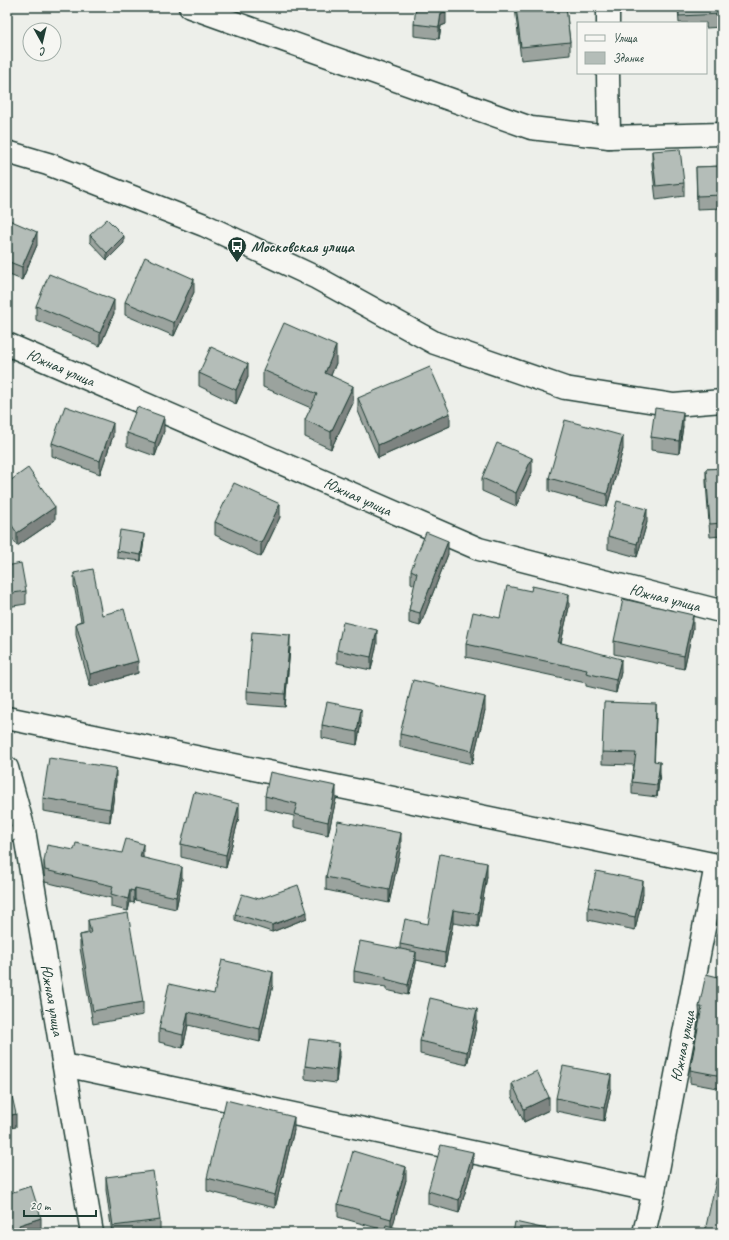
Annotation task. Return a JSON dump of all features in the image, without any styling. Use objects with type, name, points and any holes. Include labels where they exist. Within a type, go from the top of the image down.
[{"type":"street","points":[[608,7],[608,22]]},
{"type":"street","points":[[196,8],[531,128],[609,137],[722,134]]},
{"type":"street","points":[[608,74],[609,137]]},
{"type":"street","points":[[7,152],[48,164],[204,225],[316,278],[435,343],[528,376],[565,388],[674,405],[722,401]]},
{"type":"street","name":"Южная улица","points":[[7,344],[479,549],[677,601],[716,610],[722,609]]},
{"type":"street","points":[[7,718],[719,865]]},
{"type":"street","name":"Южная улица","points":[[7,768],[16,832],[64,1065],[92,1233]]},
{"type":"street","name":"Южная улица","points":[[644,1233],[654,1191],[719,865]]},
{"type":"street","points":[[64,1065],[654,1191]]},
{"type":"building","points":[[416,7],[446,7],[446,12],[441,13],[439,27],[414,24]]},
{"type":"building","points":[[516,7],[566,7],[570,42],[521,47]]},
{"type":"building","points":[[679,7],[722,7],[722,14],[679,16]]},
{"type":"building","points":[[680,149],[684,183],[656,186],[652,151]]},
{"type":"building","points":[[722,166],[722,195],[697,196],[696,167]]},
{"type":"building","points":[[7,219],[37,232],[22,267],[7,261]]},
{"type":"building","points":[[107,219],[124,236],[107,253],[90,235]]},
{"type":"building","points":[[145,257],[194,279],[174,323],[125,302]]},
{"type":"building","points":[[49,274],[114,300],[100,333],[36,306]]},
{"type":"building","points":[[284,323],[336,346],[325,373],[353,386],[331,432],[305,420],[317,394],[263,370]]},
{"type":"building","points":[[211,347],[248,364],[236,390],[199,373]]},
{"type":"building","points":[[430,367],[450,413],[378,445],[358,398]]},
{"type":"building","points":[[65,406],[113,423],[100,461],[52,443]]},
{"type":"building","points":[[137,407],[164,417],[155,443],[127,433]]},
{"type":"building","points":[[655,408],[683,412],[679,441],[651,437]]},
{"type":"building","points":[[565,420],[623,436],[607,494],[549,478]]},
{"type":"building","points":[[497,443],[532,458],[516,493],[482,478]]},
{"type":"building","points":[[28,468],[55,507],[17,533],[7,518],[7,483]]},
{"type":"building","points":[[722,468],[722,523],[710,524],[706,469]]},
{"type":"building","points":[[234,483],[280,504],[261,543],[215,522]]},
{"type":"building","points":[[617,501],[647,509],[637,544],[608,536]]},
{"type":"building","points":[[120,530],[144,534],[141,555],[117,551]]},
{"type":"building","points":[[426,532],[448,541],[420,613],[409,610],[417,573],[411,570]]},
{"type":"building","points":[[21,563],[26,591],[7,594],[7,566]]},
{"type":"building","points":[[93,569],[102,615],[124,609],[138,661],[90,674],[76,623],[83,621],[74,573]]},
{"type":"building","points":[[507,586],[531,591],[532,586],[569,594],[558,642],[621,659],[616,680],[586,673],[587,670],[466,644],[473,612],[500,618]]},
{"type":"building","points":[[623,599],[693,615],[684,656],[614,641]]},
{"type":"building","points":[[343,622],[377,630],[371,657],[337,650]]},
{"type":"building","points":[[252,632],[290,635],[285,694],[247,691]]},
{"type":"building","points":[[413,680],[485,697],[472,751],[400,734]]},
{"type":"building","points":[[327,702],[361,709],[357,732],[322,725]]},
{"type":"building","points":[[604,702],[656,704],[654,761],[660,762],[657,785],[632,782],[636,753],[602,752]]},
{"type":"building","points":[[49,758],[116,768],[110,809],[43,798]]},
{"type":"building","points":[[270,772],[336,786],[328,822],[294,814],[297,804],[265,796]]},
{"type":"building","points":[[194,792],[239,804],[226,855],[181,844]]},
{"type":"building","points":[[338,821],[401,833],[389,890],[326,877]]},
{"type":"building","points":[[126,839],[143,844],[140,857],[182,867],[176,897],[135,888],[134,891],[130,890],[128,899],[111,894],[113,886],[45,870],[44,861],[47,845],[74,850],[76,843],[122,853]]},
{"type":"building","points":[[440,854],[487,863],[478,914],[453,910],[445,953],[400,944],[405,919],[428,924]]},
{"type":"building","points":[[596,871],[643,881],[635,917],[588,907]]},
{"type":"building","points":[[298,885],[307,912],[272,925],[235,914],[242,894],[259,899]]},
{"type":"building","points":[[128,913],[143,1002],[93,1011],[80,935],[91,933],[88,920]]},
{"type":"building","points":[[360,941],[416,952],[408,985],[386,979],[386,977],[354,971]]},
{"type":"building","points":[[222,960],[273,972],[260,1029],[188,1012],[183,1035],[159,1029],[169,984],[214,994]]},
{"type":"building","points":[[706,974],[722,978],[722,1076],[690,1070],[702,1007],[699,1007]]},
{"type":"building","points":[[430,998],[477,1009],[467,1052],[420,1041]]},
{"type":"building","points":[[309,1039],[339,1043],[336,1070],[305,1066]]},
{"type":"building","points":[[563,1066],[611,1075],[604,1108],[556,1098]]},
{"type":"building","points":[[537,1071],[549,1097],[524,1109],[512,1083]]},
{"type":"building","points":[[7,1074],[16,1114],[7,1116]]},
{"type":"building","points":[[226,1100],[294,1117],[275,1195],[207,1178]]},
{"type":"building","points":[[441,1145],[473,1152],[459,1200],[428,1191]]},
{"type":"building","points":[[353,1151],[406,1167],[391,1219],[338,1204]]},
{"type":"building","points":[[722,1153],[722,1233],[715,1233],[705,1231]]},
{"type":"building","points":[[153,1171],[160,1220],[113,1226],[106,1177]]},
{"type":"building","points":[[31,1186],[41,1218],[19,1225],[21,1233],[7,1233],[7,1194]]},
{"type":"building","points":[[515,1222],[564,1233],[513,1233]]},
{"type":"building","points":[[386,1225],[416,1233],[384,1233]]},
{"type":"place","name":"Московская улица","points":[[237,263]]}]
